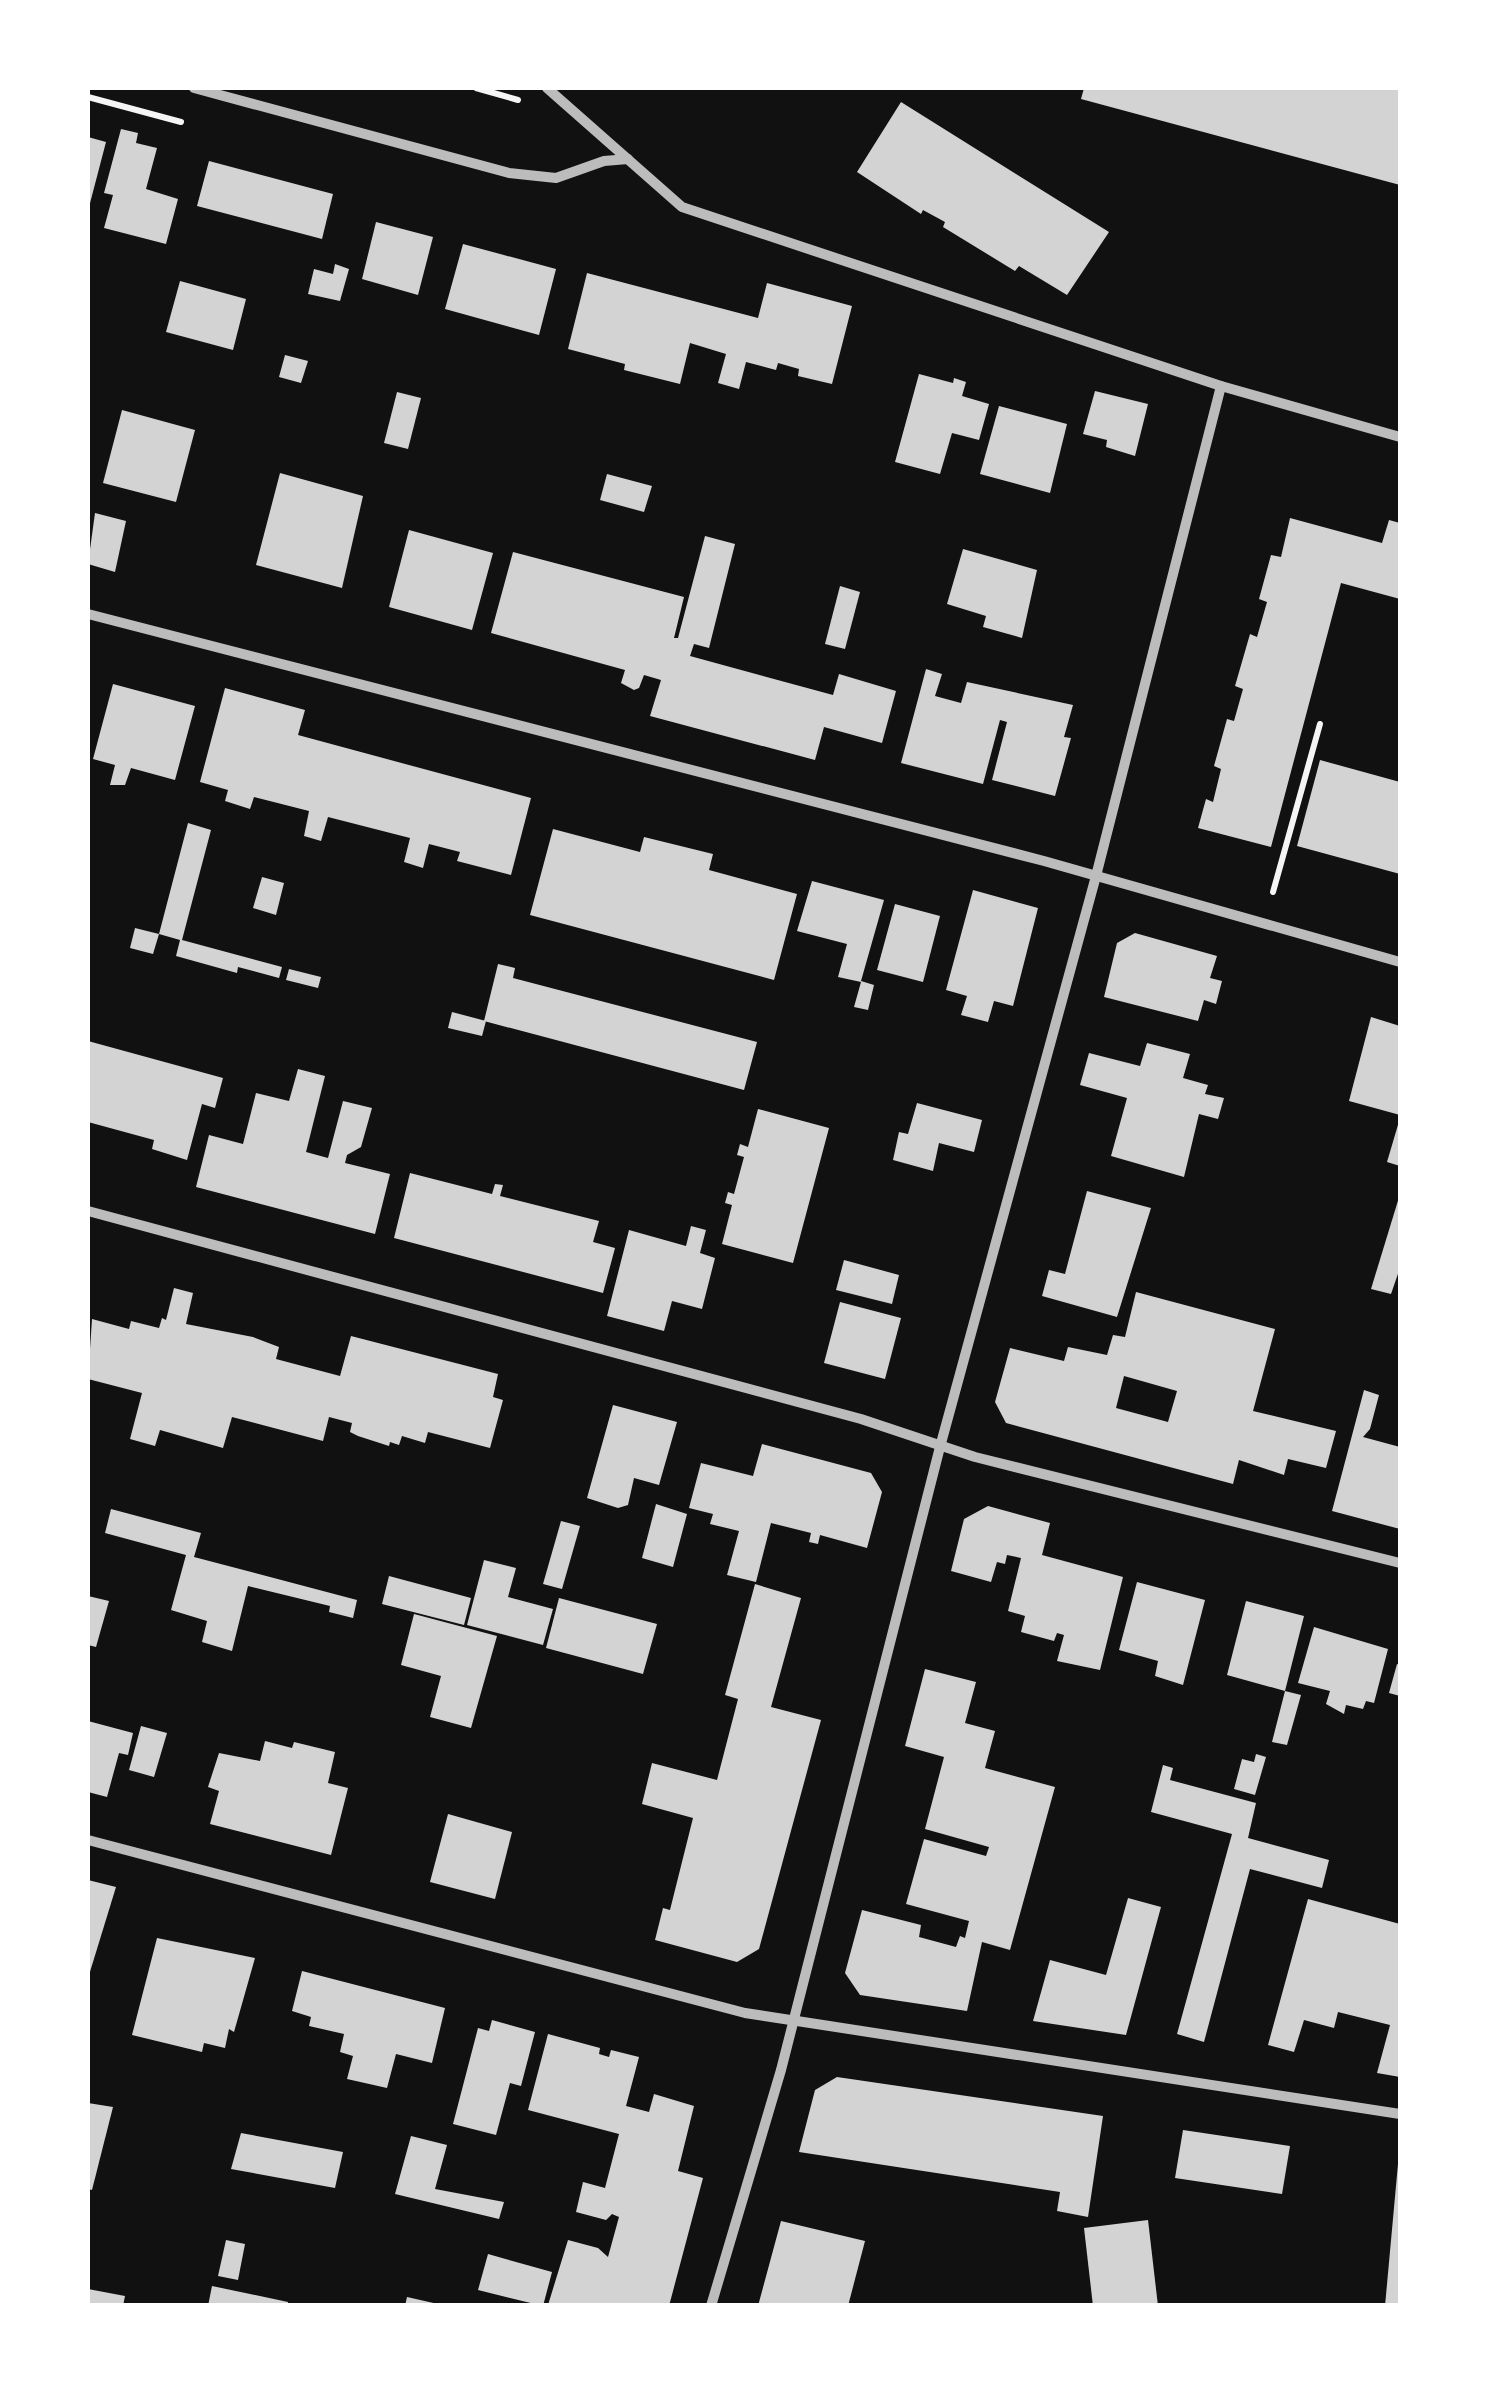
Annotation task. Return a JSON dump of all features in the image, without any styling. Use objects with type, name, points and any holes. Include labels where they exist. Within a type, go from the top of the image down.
[{"type":"street","points":[[194,88],[509,173],[556,178],[604,161],[628,159]]},
{"type":"street","points":[[547,88],[682,207],[1221,386],[1400,437]]},
{"type":"street","points":[[711,2306],[792,2021],[940,1447],[1096,876],[1221,386]]},
{"type":"street","points":[[88,614],[1096,876],[1400,962]]},
{"type":"street","points":[[88,1212],[823,1409],[940,1447],[1400,1564]]},
{"type":"street","points":[[88,1840],[726,2008],[1400,2114]]},
{"type":"path","points":[[1264,926],[1320,724]]},
{"type":"building","points":[[1084,88],[1400,88],[1400,185],[1081,99]]},
{"type":"building","points":[[901,102],[1109,232],[1067,295],[1019,266],[1015,271],[943,227],[945,222],[923,210],[921,214],[857,172]]},
{"type":"building","points":[[121,129],[138,133],[136,143],[157,148],[146,189],[178,199],[166,244],[104,228],[113,195],[104,193]]},
{"type":"building","points":[[88,137],[106,142],[89,207],[88,207]]},
{"type":"building","points":[[209,161],[333,194],[322,239],[197,206]]},
{"type":"building","points":[[376,222],[433,237],[418,295],[362,279]]},
{"type":"building","points":[[463,244],[556,269],[539,335],[445,309]]},
{"type":"building","points":[[335,264],[349,269],[340,301],[308,294],[314,269],[333,274]]},
{"type":"building","points":[[587,273],[758,318],[767,283],[852,306],[832,384],[798,376],[799,369],[778,363],[776,370],[746,362],[739,389],[718,383],[726,354],[690,343],[680,384],[624,370],[625,364],[568,349]]},
{"type":"building","points":[[180,281],[246,299],[233,350],[166,332]]},
{"type":"building","points":[[285,355],[308,361],[301,383],[279,377]]},
{"type":"building","points":[[919,374],[953,383],[954,378],[966,382],[962,396],[989,404],[979,440],[952,433],[940,474],[895,462]]},
{"type":"building","points":[[1095,391],[1148,404],[1135,456],[1106,447],[1107,440],[1083,434]]},
{"type":"building","points":[[397,392],[421,398],[408,449],[384,443]]},
{"type":"building","points":[[999,406],[1067,424],[1050,493],[980,474]]},
{"type":"building","points":[[122,410],[195,430],[176,502],[103,483]]},
{"type":"building","points":[[280,473],[363,496],[342,588],[256,565]]},
{"type":"building","points":[[607,474],[652,486],[644,512],[600,500]]},
{"type":"building","points":[[95,513],[126,521],[115,572],[88,564]]},
{"type":"building","points":[[1290,518],[1382,543],[1389,520],[1400,523],[1400,599],[1341,583],[1271,847],[1198,828],[1206,799],[1213,802],[1221,769],[1214,766],[1227,719],[1234,721],[1243,689],[1235,686],[1250,634],[1257,637],[1267,602],[1259,599],[1271,555],[1281,557]]},
{"type":"building","points":[[409,530],[493,553],[472,630],[389,607]]},
{"type":"building","points":[[705,536],[735,544],[709,648],[694,644],[690,656],[833,695],[839,674],[896,691],[882,743],[824,727],[815,760],[650,716],[661,680],[644,675],[639,688],[634,690],[621,683],[625,670],[491,633],[513,552],[684,597],[674,638],[678,638]]},
{"type":"building","points":[[963,549],[1037,570],[1022,638],[983,627],[986,616],[947,604]]},
{"type":"building","points":[[840,586],[860,592],[845,649],[825,644]]},
{"type":"building","points":[[926,669],[942,674],[935,696],[961,703],[967,682],[1073,705],[1064,737],[1071,738],[1055,796],[992,780],[1007,722],[1000,720],[983,784],[901,763]]},
{"type":"building","points":[[113,684],[195,706],[175,780],[131,768],[125,785],[110,785],[115,765],[93,759]]},
{"type":"building","points":[[225,688],[305,710],[298,735],[531,798],[511,875],[457,861],[460,852],[429,844],[423,868],[404,862],[410,838],[328,817],[321,841],[304,836],[309,811],[254,797],[250,809],[225,801],[228,790],[200,782]]},
{"type":"building","points":[[1320,760],[1400,782],[1400,874],[1297,846]]},
{"type":"building","points":[[188,823],[211,830],[182,940],[282,967],[279,978],[238,967],[237,973],[176,956],[180,940],[159,934]]},
{"type":"building","points":[[553,829],[640,852],[644,837],[713,854],[709,870],[797,894],[774,980],[530,915]]},
{"type":"building","points":[[262,877],[284,883],[276,915],[253,908]]},
{"type":"building","points":[[812,881],[884,900],[861,981],[874,985],[868,1010],[854,1007],[861,982],[838,977],[847,944],[797,931]]},
{"type":"building","points":[[973,890],[1038,908],[1013,1006],[994,1001],[988,1022],[961,1015],[967,996],[946,990]]},
{"type":"building","points":[[895,904],[940,916],[923,982],[877,970]]},
{"type":"building","points":[[135,928],[159,934],[153,954],[130,948]]},
{"type":"building","points":[[1135,933],[1217,956],[1210,978],[1222,981],[1216,1004],[1204,1000],[1198,1021],[1104,997],[1117,943]]},
{"type":"building","points":[[498,964],[515,968],[513,978],[757,1042],[744,1090],[484,1021]]},
{"type":"building","points":[[289,969],[321,977],[318,988],[286,980]]},
{"type":"building","points":[[452,1012],[486,1021],[482,1036],[448,1028]]},
{"type":"building","points":[[1371,1017],[1400,1026],[1400,1115],[1349,1101]]},
{"type":"building","points":[[88,1041],[223,1078],[215,1108],[202,1104],[187,1160],[152,1149],[154,1140],[88,1122]]},
{"type":"building","points":[[1147,1043],[1190,1054],[1183,1078],[1208,1085],[1205,1094],[1224,1098],[1218,1119],[1199,1114],[1184,1177],[1111,1156],[1127,1098],[1080,1085],[1089,1053],[1140,1066]]},
{"type":"building","points":[[298,1069],[325,1076],[306,1152],[328,1158],[343,1101],[372,1108],[361,1147],[347,1155],[345,1163],[390,1174],[375,1234],[196,1187],[209,1135],[243,1144],[256,1093],[289,1101]]},
{"type":"building","points":[[917,1103],[982,1120],[974,1152],[939,1143],[933,1171],[893,1160],[899,1132],[908,1134]]},
{"type":"building","points":[[758,1109],[829,1128],[793,1263],[722,1244],[732,1205],[725,1203],[728,1192],[734,1194],[744,1157],[737,1155],[740,1144],[748,1147]]},
{"type":"building","points":[[1400,1118],[1400,1166],[1387,1162]]},
{"type":"building","points":[[410,1173],[492,1194],[495,1184],[503,1185],[500,1196],[599,1221],[593,1242],[615,1248],[603,1293],[394,1238]]},
{"type":"building","points":[[1087,1191],[1151,1208],[1117,1317],[1042,1296],[1049,1270],[1065,1274]]},
{"type":"building","points":[[1400,1194],[1400,1268],[1391,1294],[1371,1289]]},
{"type":"building","points":[[691,1226],[706,1230],[700,1253],[715,1258],[702,1309],[672,1301],[664,1331],[607,1316],[629,1230],[686,1246]]},
{"type":"building","points":[[844,1260],[899,1275],[892,1304],[836,1290]]},
{"type":"building","points":[[174,1288],[193,1293],[186,1324],[253,1337],[279,1347],[276,1359],[340,1376],[351,1336],[498,1374],[493,1397],[503,1400],[490,1448],[428,1432],[425,1443],[402,1436],[399,1445],[390,1442],[389,1446],[350,1432],[352,1423],[329,1417],[323,1441],[232,1417],[223,1448],[160,1430],[155,1446],[130,1439],[142,1393],[88,1379],[92,1319],[129,1329],[131,1321],[159,1328],[162,1318],[166,1320]]},
{"type":"building","points":[[1136,1292],[1275,1329],[1253,1411],[1336,1431],[1326,1468],[1288,1459],[1284,1475],[1239,1460],[1233,1484],[1006,1423],[995,1402],[1010,1348],[1064,1361],[1068,1347],[1107,1355],[1113,1335],[1125,1337]],"holes":[[[1124,1376],[1177,1391],[1168,1422],[1116,1408]]]},
{"type":"building","points":[[840,1302],[901,1318],[885,1379],[824,1363]]},
{"type":"building","points":[[1364,1390],[1379,1395],[1370,1429],[1363,1437],[1400,1447],[1400,1529],[1332,1511]]},
{"type":"building","points":[[613,1405],[677,1422],[659,1485],[634,1478],[628,1505],[618,1508],[587,1498]]},
{"type":"building","points":[[762,1444],[871,1473],[882,1492],[867,1548],[820,1535],[818,1544],[809,1542],[811,1533],[771,1523],[756,1582],[727,1575],[739,1531],[710,1524],[713,1514],[689,1508],[701,1463],[753,1476]]},
{"type":"building","points":[[656,1504],[687,1514],[673,1567],[642,1558]]},
{"type":"building","points":[[988,1506],[1050,1523],[1042,1555],[1123,1577],[1100,1670],[1057,1661],[1064,1635],[1057,1633],[1054,1641],[1021,1632],[1025,1616],[1008,1611],[1021,1558],[1007,1555],[1005,1564],[997,1562],[991,1582],[951,1571],[964,1519]]},
{"type":"building","points":[[111,1509],[201,1533],[194,1557],[357,1600],[353,1618],[329,1612],[330,1606],[248,1586],[232,1651],[202,1642],[207,1621],[171,1610],[186,1555],[105,1533]]},
{"type":"building","points":[[561,1521],[580,1526],[562,1589],[543,1584]]},
{"type":"building","points":[[484,1560],[516,1568],[508,1597],[553,1609],[543,1645],[467,1625]]},
{"type":"building","points":[[389,1576],[471,1598],[464,1625],[382,1604]]},
{"type":"building","points":[[1137,1582],[1205,1600],[1183,1685],[1155,1676],[1158,1661],[1119,1650]]},
{"type":"building","points":[[755,1584],[801,1598],[771,1707],[821,1720],[759,1949],[737,1962],[655,1940],[663,1908],[670,1910],[693,1818],[642,1804],[652,1763],[717,1780],[738,1699],[725,1695]]},
{"type":"building","points":[[88,1596],[109,1601],[96,1647],[88,1645]]},
{"type":"building","points":[[559,1598],[657,1624],[643,1674],[546,1648]]},
{"type":"building","points":[[1246,1601],[1304,1616],[1285,1691],[1227,1675]]},
{"type":"building","points":[[414,1614],[497,1636],[471,1728],[430,1717],[441,1676],[401,1665]]},
{"type":"building","points":[[1314,1627],[1388,1649],[1374,1703],[1366,1701],[1363,1709],[1346,1705],[1344,1714],[1326,1704],[1330,1691],[1298,1683]]},
{"type":"building","points":[[1397,1664],[1400,1665],[1400,1696],[1389,1693]]},
{"type":"building","points":[[925,1669],[976,1682],[965,1723],[995,1731],[985,1768],[1055,1787],[1010,1950],[982,1942],[967,2011],[860,1995],[845,1973],[862,1910],[921,1925],[919,1937],[956,1947],[960,1936],[965,1938],[969,1921],[906,1904],[924,1839],[986,1856],[989,1847],[925,1829],[944,1757],[905,1746]]},
{"type":"building","points":[[1285,1691],[1301,1695],[1287,1745],[1272,1742]]},
{"type":"building","points":[[88,1721],[133,1733],[128,1755],[119,1753],[107,1797],[88,1792]]},
{"type":"building","points":[[141,1726],[167,1733],[154,1777],[129,1770]]},
{"type":"building","points":[[265,1741],[292,1748],[294,1742],[335,1752],[328,1783],[348,1788],[331,1855],[210,1824],[219,1791],[208,1787],[219,1753],[260,1761]]},
{"type":"building","points":[[1256,1754],[1266,1757],[1255,1795],[1234,1789],[1242,1759],[1254,1762]]},
{"type":"building","points":[[1163,1765],[1173,1768],[1170,1780],[1256,1803],[1248,1838],[1329,1860],[1322,1888],[1250,1869],[1204,2042],[1177,2034],[1232,1834],[1151,1812]]},
{"type":"building","points":[[448,1814],[512,1832],[495,1899],[430,1882]]},
{"type":"building","points":[[88,1880],[116,1887],[89,1975],[88,1975]]},
{"type":"building","points":[[1128,1898],[1161,1907],[1126,2035],[1033,2021],[1050,1960],[1106,1975]]},
{"type":"building","points":[[1308,1899],[1400,1924],[1400,2077],[1377,2073],[1390,2025],[1338,2012],[1334,2028],[1304,2020],[1294,2052],[1268,2045]]},
{"type":"building","points":[[157,1938],[255,1958],[234,2032],[229,2029],[225,2048],[204,2043],[202,2052],[132,2035]]},
{"type":"building","points":[[302,1971],[445,2008],[432,2063],[396,2054],[387,2088],[347,2079],[353,2056],[340,2052],[344,2034],[309,2026],[311,2017],[292,2011]]},
{"type":"building","points":[[492,2020],[535,2032],[521,2086],[510,2083],[496,2135],[453,2124],[478,2028],[489,2031]]},
{"type":"building","points":[[548,2034],[600,2048],[599,2054],[609,2057],[611,2050],[639,2057],[626,2106],[649,2112],[654,2094],[694,2106],[678,2171],[703,2178],[669,2306],[548,2305],[568,2240],[598,2248],[608,2257],[619,2217],[612,2214],[606,2220],[576,2212],[583,2182],[605,2188],[619,2134],[528,2110]]},
{"type":"building","points":[[837,2077],[1103,2116],[1088,2217],[1057,2211],[1060,2192],[799,2152],[815,2090]]},
{"type":"building","points":[[88,2103],[113,2107],[92,2190],[88,2189]]},
{"type":"building","points":[[1183,2130],[1290,2146],[1282,2194],[1175,2178]]},
{"type":"building","points":[[241,2133],[343,2152],[335,2188],[231,2169]]},
{"type":"building","points":[[411,2136],[447,2145],[435,2189],[504,2202],[499,2219],[395,2194]]},
{"type":"building","points":[[1398,2164],[1400,2306],[1385,2306]]},
{"type":"building","points":[[1148,2220],[1158,2306],[1093,2306],[1084,2228]]},
{"type":"building","points":[[781,2221],[865,2241],[848,2306],[758,2306]]},
{"type":"building","points":[[226,2240],[245,2244],[238,2280],[218,2276]]},
{"type":"building","points":[[488,2254],[552,2272],[543,2306],[478,2290]]},
{"type":"building","points":[[212,2286],[288,2302],[288,2306],[208,2306]]},
{"type":"building","points":[[88,2289],[125,2296],[123,2306],[88,2306]]},
{"type":"building","points":[[407,2297],[438,2304],[438,2306],[405,2306]]}]
